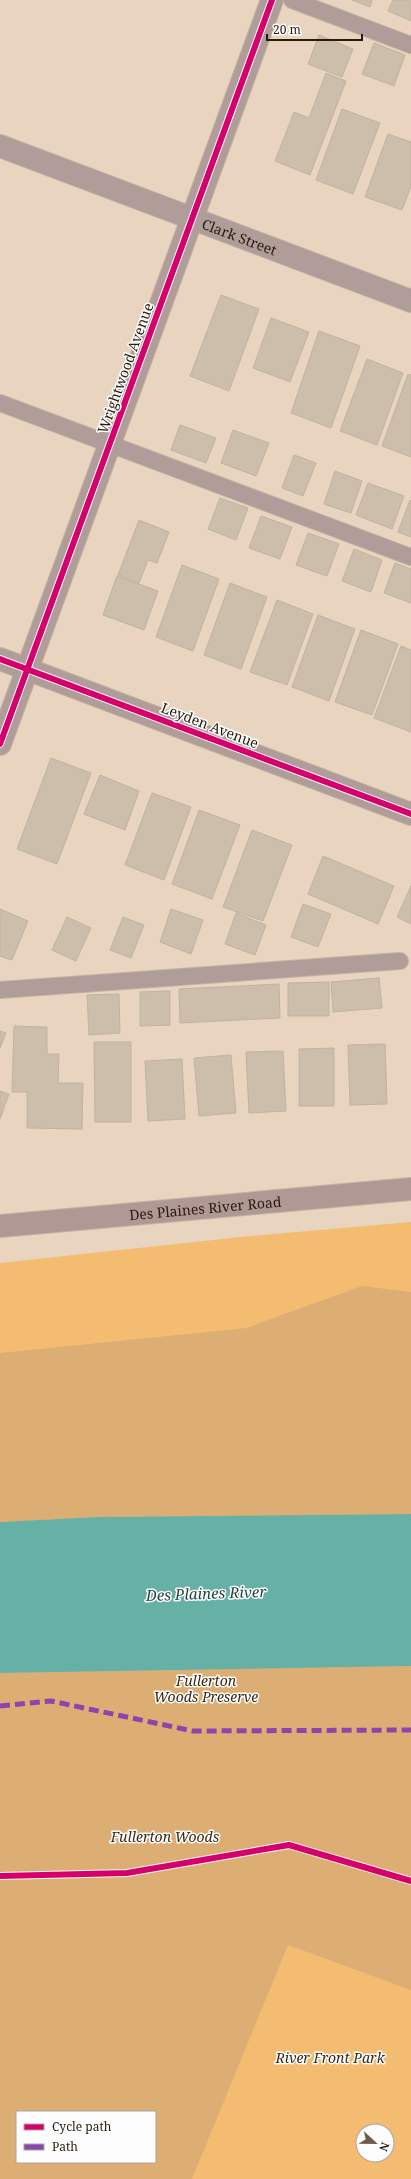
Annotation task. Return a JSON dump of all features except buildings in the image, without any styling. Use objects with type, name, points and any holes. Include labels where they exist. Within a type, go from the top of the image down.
[{"type":"main road","name":"Des Plaines River Road","points":[[0,1226],[411,1189]]},
{"type":"street","name":"Wrightwood Avenue","points":[[0,744],[272,0]]},
{"type":"street","name":"Clark Street","points":[[0,146],[192,220],[411,301]]},
{"type":"street","name":"Leyden Avenue","points":[[0,659],[411,814]]},
{"type":"lane","points":[[292,0],[411,45]]},
{"type":"lane","points":[[0,402],[411,557]]},
{"type":"lane","points":[[0,990],[400,961]]},
{"type":"green space","name":"Fullerton Woods Preserve","points":[[411,1222],[411,2179],[0,2179],[0,1263],[250,1236]]},
{"type":"green space","points":[[362,1286],[411,1292],[411,1514],[98,1517],[0,1522],[0,1353],[246,1328]]},
{"type":"green space","name":"Fullerton Woods","points":[[411,1666],[411,1990],[288,1945],[192,2179],[0,2179],[0,1673]]},
{"type":"water","name":"Des Plaines River","points":[[411,1514],[411,1666],[0,1673],[0,1522],[98,1517]]},
{"type":"marked path","points":[[0,1706],[51,1701],[193,1731],[411,1730]]},
{"type":"cycle path","points":[[0,744],[272,0]]},
{"type":"cycle path","points":[[0,659],[411,814]]},
{"type":"cycle path","points":[[0,1876],[127,1873],[289,1845],[411,1881]]},
{"type":"park label","name":"River Front Park","points":[[330,2057]]}]
